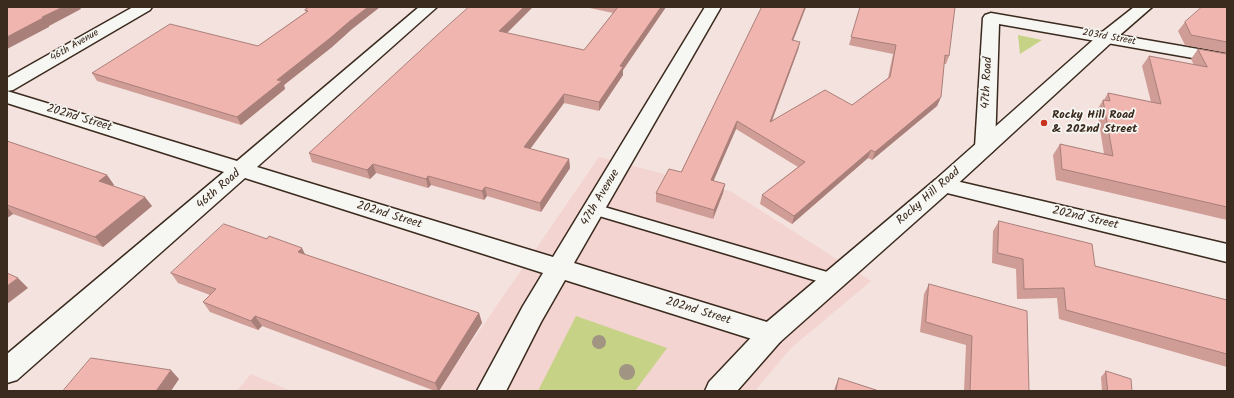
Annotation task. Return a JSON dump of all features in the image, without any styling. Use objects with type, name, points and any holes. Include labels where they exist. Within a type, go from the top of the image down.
[{"type":"street","name":"46th Avenue","points":[[7,86],[144,7]]},
{"type":"street","name":"46th Road","points":[[7,372],[429,7]]},
{"type":"street","name":"47th Avenue","points":[[491,391],[532,314],[713,7]]},
{"type":"street","name":"Rocky Hill Road","points":[[719,391],[770,334],[943,185],[1107,37],[1144,7]]},
{"type":"street","name":"203rd Street","points":[[991,18],[1227,59]]},
{"type":"street","name":"47th Road","points":[[985,147],[991,18]]},
{"type":"street","name":"202nd Street","points":[[7,97],[559,270],[770,334]]},
{"type":"street","name":"202nd Street","points":[[943,185],[1227,253]]},
{"type":"lane","points":[[594,209],[834,280]]},
{"type":"shaded area","points":[[599,157],[732,192],[871,281],[791,348],[755,391],[438,391]]},
{"type":"shaded area","points":[[251,374],[291,391],[237,391]]},
{"type":"green space","points":[[1018,35],[1042,40],[1020,54]]},
{"type":"green space","points":[[576,316],[667,348],[635,391],[538,391]]},
{"type":"building","points":[[7,7],[63,7],[7,37]]},
{"type":"building","points":[[309,7],[368,7],[277,80],[282,81],[237,117],[92,73],[170,24],[258,46],[308,11],[305,10]]},
{"type":"building","points":[[469,7],[524,7],[499,31],[584,50],[618,7],[661,7],[620,66],[623,67],[599,102],[564,94],[524,147],[569,159],[540,203],[485,187],[482,191],[428,176],[426,179],[373,164],[367,170],[309,153],[434,38]]},
{"type":"building","points":[[762,7],[805,7],[792,40],[800,42],[770,122],[825,90],[852,105],[890,77],[896,45],[851,37],[860,7],[955,7],[949,56],[945,55],[941,97],[875,152],[871,150],[794,216],[762,195],[805,162],[737,121],[711,180],[725,184],[714,210],[656,193],[669,169],[681,172]]},
{"type":"building","points":[[1202,7],[1227,7],[1227,42],[1191,35],[1185,22]]},
{"type":"building","points":[[1198,49],[1227,54],[1227,207],[1062,169],[1060,144],[1113,156],[1103,100],[1110,101],[1108,93],[1161,104],[1149,56],[1207,67]]},
{"type":"building","points":[[7,141],[107,175],[99,181],[145,197],[95,237],[7,205]]},
{"type":"building","points":[[999,221],[1092,244],[1095,266],[1227,300],[1227,354],[1066,310],[1064,288],[1024,289],[1023,259],[998,253]]},
{"type":"building","points":[[224,224],[267,239],[269,236],[302,248],[298,252],[479,313],[435,383],[255,316],[251,321],[203,302],[216,289],[171,273]]},
{"type":"building","points":[[7,273],[18,278],[7,286]]},
{"type":"building","points":[[929,284],[1027,311],[1029,391],[970,391],[972,336],[926,322]]},
{"type":"building","points":[[91,358],[171,370],[156,391],[63,391]]},
{"type":"building","points":[[1106,371],[1131,379],[1132,391],[1108,391]]},
{"type":"building","points":[[839,378],[879,391],[836,391]]},
{"type":"place","name":"Rocky Hill Road & 202nd Street","points":[[1044,123]]}]
